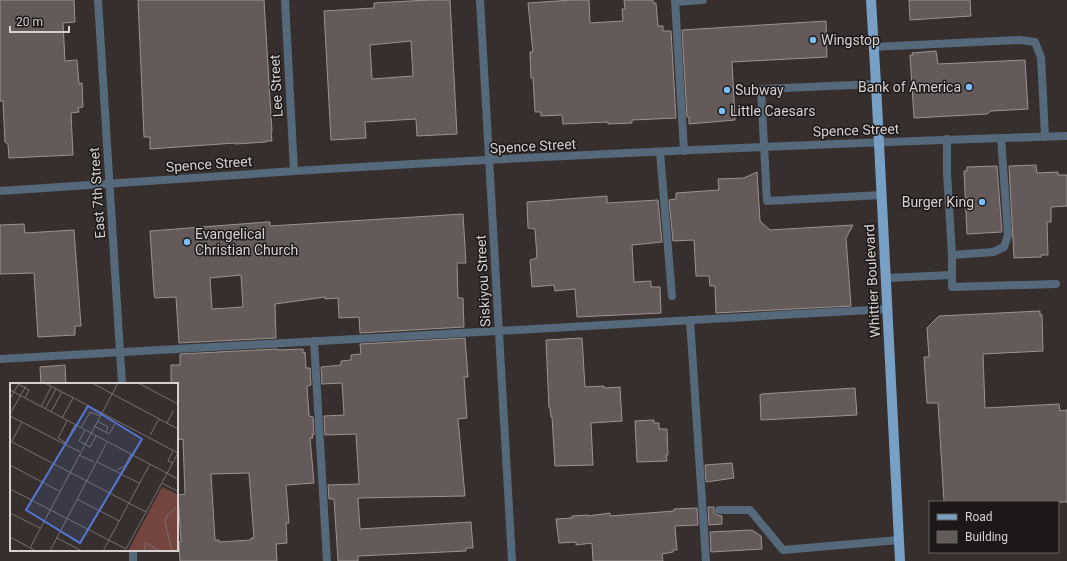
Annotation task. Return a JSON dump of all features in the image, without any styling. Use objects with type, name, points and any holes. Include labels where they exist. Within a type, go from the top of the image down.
[{"type":"main road","name":"Whittier Boulevard","points":[[870,0],[882,195],[900,561]]},
{"type":"street","name":"East 7th Street","points":[[98,0],[122,383]]},
{"type":"street","name":"Lee Street","points":[[285,0],[294,171]]},
{"type":"street","name":"Siskiyou Street","points":[[480,0],[512,561]]},
{"type":"street","points":[[684,151],[675,1],[703,0]]},
{"type":"street","points":[[873,48],[1020,40],[1035,42],[1041,57],[1045,136]]},
{"type":"street","points":[[876,84],[761,89],[764,147],[767,201],[882,195]]},
{"type":"street","name":"Spence Street","points":[[0,191],[294,171],[660,152],[879,142],[1067,136]]},
{"type":"street","points":[[952,255],[993,252],[1004,247],[1008,235],[1001,138]]},
{"type":"street","points":[[947,140],[952,287],[1056,284]]},
{"type":"street","points":[[660,152],[672,296]]},
{"type":"street","points":[[886,278],[951,275]]},
{"type":"street","points":[[0,359],[888,309]]},
{"type":"street","points":[[690,320],[706,561]]},
{"type":"street","points":[[314,341],[327,561]]},
{"type":"street","points":[[719,510],[750,510],[783,550],[899,540]]},
{"type":"street","points":[[133,551],[134,561]]},
{"type":"building","points":[[0,0],[74,0],[75,22],[63,23],[65,61],[77,60],[79,84],[82,83],[83,107],[78,108],[79,112],[71,113],[73,155],[9,158],[8,144],[5,142],[3,101],[0,101]]},
{"type":"building","points":[[138,0],[264,0],[272,141],[150,149],[150,137],[144,137]]},
{"type":"building","points":[[450,0],[457,134],[417,136],[416,119],[365,122],[366,138],[331,140],[324,11],[374,8],[374,3]],"holes":[[[411,41],[413,76],[372,79],[370,45]]]},
{"type":"building","points":[[589,0],[590,23],[623,21],[622,9],[625,9],[624,0],[653,0],[653,3],[656,3],[658,26],[663,26],[663,31],[671,31],[676,118],[632,120],[632,123],[608,124],[608,122],[563,124],[562,115],[541,116],[541,112],[535,112],[530,52],[533,52],[528,3]]},
{"type":"building","points":[[909,0],[970,0],[971,16],[910,20]]},
{"type":"building","points":[[826,21],[827,57],[732,62],[735,120],[689,124],[689,117],[687,117],[682,30]]},
{"type":"building","name":"Bank of America","points":[[936,51],[938,64],[1025,60],[1028,109],[991,111],[987,114],[914,118],[910,55],[913,55],[912,53]]},
{"type":"building","points":[[1036,165],[1037,173],[1058,172],[1058,175],[1067,175],[1067,206],[1051,207],[1051,222],[1047,222],[1048,255],[1041,255],[1041,257],[1014,258],[1009,166]]},
{"type":"building","name":"Burger King","points":[[997,166],[1002,232],[967,234],[964,171],[967,171],[967,167]]},
{"type":"building","points":[[757,172],[760,221],[770,230],[853,225],[846,238],[851,306],[716,313],[715,286],[710,286],[709,276],[696,276],[694,240],[673,241],[669,200],[676,199],[676,193],[719,190],[718,179],[744,178]]},
{"type":"building","points":[[607,196],[607,203],[658,200],[662,242],[632,245],[634,282],[651,281],[651,287],[660,287],[661,313],[577,317],[575,289],[555,291],[554,285],[532,287],[530,260],[537,258],[535,229],[528,228],[527,202]]},
{"type":"building","points":[[463,214],[466,263],[457,263],[458,298],[463,298],[464,327],[360,333],[359,317],[339,318],[338,298],[325,299],[325,297],[275,304],[276,338],[179,343],[176,297],[155,298],[150,231],[267,222],[270,222],[270,226]],"holes":[[[241,275],[243,307],[212,309],[210,278]]]},
{"type":"building","points":[[24,224],[25,233],[74,230],[81,326],[75,326],[75,335],[38,337],[34,273],[0,274],[0,225]]},
{"type":"building","points":[[1040,311],[1040,315],[1042,315],[1043,351],[983,354],[985,408],[1059,404],[1060,411],[1067,410],[1067,502],[944,501],[938,403],[927,403],[924,357],[929,357],[927,328],[939,316]]},
{"type":"building","points":[[465,338],[468,377],[464,377],[467,418],[458,419],[465,496],[358,498],[360,529],[471,522],[473,548],[466,548],[466,551],[358,556],[358,561],[338,561],[334,499],[329,499],[328,485],[359,484],[356,434],[325,435],[324,416],[344,415],[342,383],[322,384],[321,367],[341,365],[341,361],[351,360],[351,355],[361,354],[360,344]]},
{"type":"building","points":[[582,338],[585,387],[620,387],[622,421],[591,423],[593,465],[555,466],[552,417],[549,408],[546,340]]},
{"type":"building","points":[[277,349],[303,349],[303,353],[305,352],[306,368],[310,368],[311,385],[307,386],[309,416],[313,417],[314,435],[312,435],[313,438],[310,438],[314,483],[286,485],[289,523],[286,523],[287,543],[276,544],[277,561],[180,561],[179,542],[181,542],[178,495],[185,494],[183,439],[178,440],[178,383],[171,383],[171,365],[180,365],[180,354]],"holes":[[[249,473],[254,538],[251,538],[251,540],[219,542],[219,540],[215,540],[211,474]]]},
{"type":"building","points":[[65,365],[66,383],[41,383],[40,367]]},
{"type":"building","points":[[855,388],[857,415],[761,420],[761,394]]},
{"type":"building","points":[[654,420],[654,423],[659,423],[659,429],[667,429],[667,461],[637,462],[635,421]]},
{"type":"building","points":[[732,463],[734,478],[706,482],[705,465]]},
{"type":"building","points":[[708,507],[714,507],[714,513],[722,516],[722,524],[709,525]]},
{"type":"building","points":[[697,508],[698,525],[675,526],[677,550],[662,554],[663,561],[593,561],[592,543],[576,545],[576,542],[559,543],[556,519],[572,518],[572,516],[588,516],[610,513],[610,516]]},
{"type":"building","points":[[752,530],[761,536],[762,549],[711,552],[710,532]]},
{"type":"place","name":"Wingstop","points":[[813,40]]},
{"type":"place","name":"Bank of America","points":[[969,87]]},
{"type":"place","name":"Subway","points":[[727,90]]},
{"type":"place","name":"Little Caesars","points":[[722,111]]},
{"type":"place","name":"Burger King","points":[[982,202]]},
{"type":"place","name":"Evangelical Christian Church","points":[[187,242]]}]
